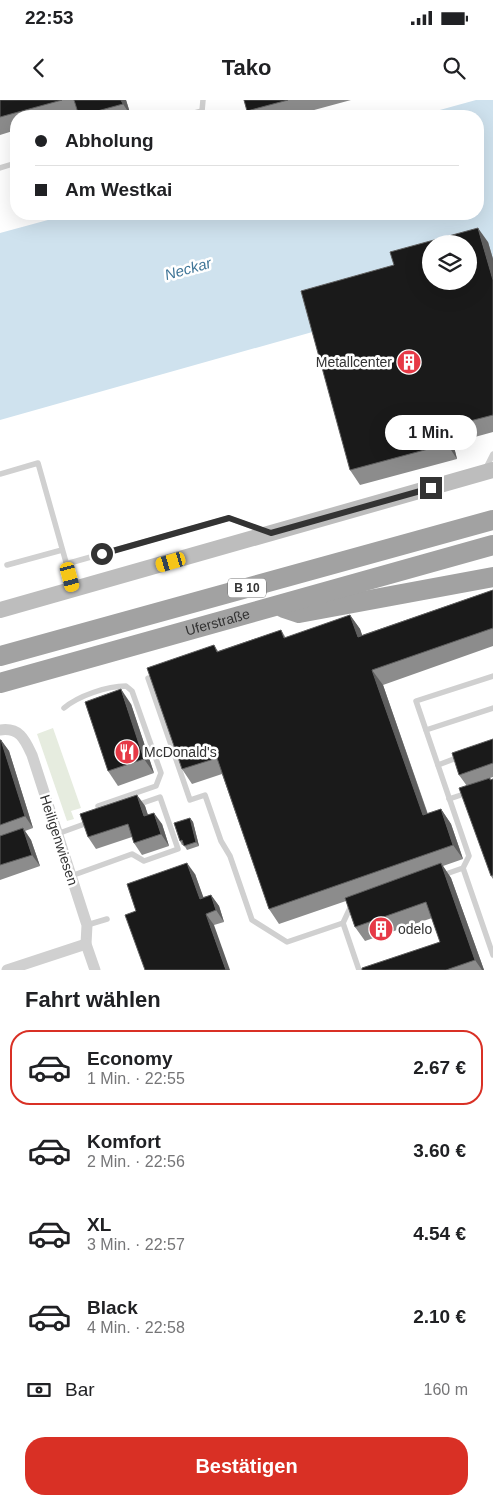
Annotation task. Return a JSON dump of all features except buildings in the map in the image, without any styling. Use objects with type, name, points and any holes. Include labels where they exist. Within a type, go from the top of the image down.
[{"type":"highway","name":"Uferstraße","points":[[0,656],[493,520]]},
{"type":"highway","name":"Uferstraße","points":[[0,683],[493,545]]},
{"type":"highway","name":"B 10","points":[[276,606],[299,613],[493,577]]},
{"type":"main road","points":[[0,610],[489,471]]},
{"type":"street","name":"Heiligenwiesen","points":[[0,730],[16,731],[24,737],[32,755],[87,925],[86,944],[95,970]]},
{"type":"street","points":[[6,970],[86,944]]},
{"type":"lane","points":[[489,471],[493,454]]},
{"type":"lane","points":[[0,474],[38,464],[73,590]]},
{"type":"lane","points":[[66,564],[229,518],[271,533]]},
{"type":"lane","points":[[7,565],[62,550]]},
{"type":"lane","points":[[438,877],[463,868],[469,856],[416,701],[493,676]]},
{"type":"lane","points":[[148,678],[190,800],[205,795],[220,841],[230,856],[252,920],[287,942],[343,923]]},
{"type":"lane","points":[[64,708],[71,702],[117,686],[126,686],[132,691],[158,764],[161,773],[156,786],[98,806]]},
{"type":"lane","points":[[426,730],[493,708]]},
{"type":"lane","points":[[438,765],[465,755]]},
{"type":"lane","points":[[449,799],[476,790]]},
{"type":"lane","points":[[71,876],[132,854],[144,861],[178,849],[160,797],[133,807]]},
{"type":"lane","points":[[57,834],[96,820]]},
{"type":"lane","points":[[463,868],[493,955]]},
{"type":"lane","points":[[359,905],[350,908],[343,923],[359,970]]},
{"type":"lane","points":[[87,925],[107,919]]},
{"type":"shaded area","points":[[53,728],[81,808],[71,811],[74,819],[67,821],[37,734]]},
{"type":"water","name":"Neckar","points":[[476,100],[493,100],[493,281],[477,286],[477,235],[422,235],[422,290],[461,290],[0,420],[0,233],[48,220],[484,220],[484,110],[440,110]]},
{"type":"place","name":"Metallcenter","points":[[409,362]]},
{"type":"place","name":"McDonald's","points":[[127,752]]},
{"type":"place","name":"odelo","points":[[381,929]]},
{"type":"route","points":[[102,554],[229,518],[271,533],[431,488]]}]
